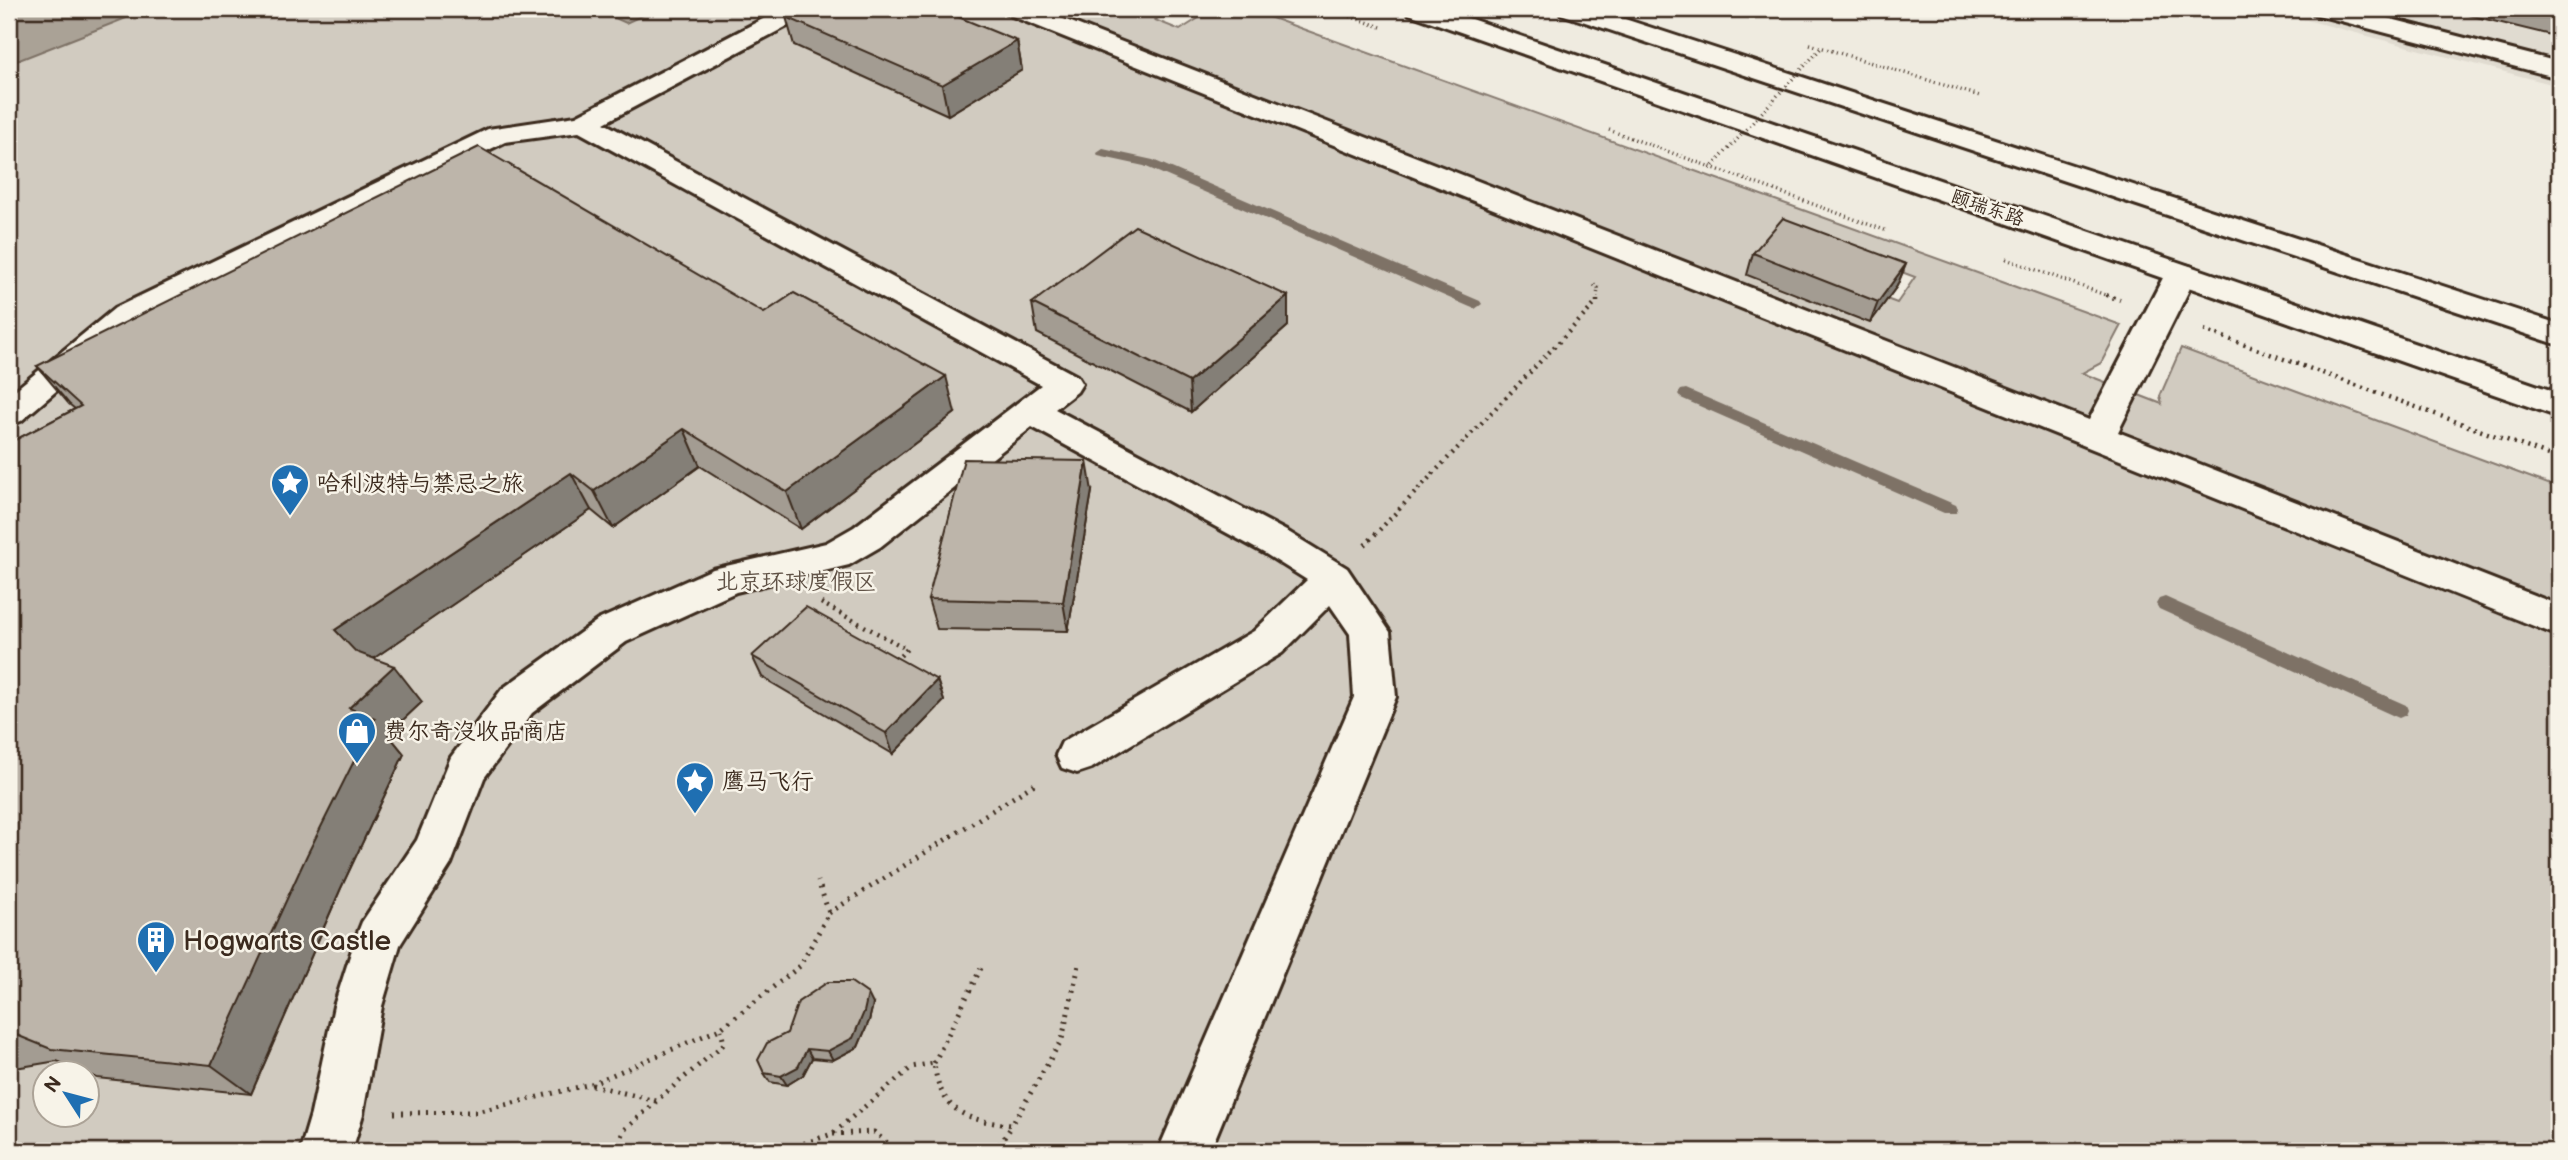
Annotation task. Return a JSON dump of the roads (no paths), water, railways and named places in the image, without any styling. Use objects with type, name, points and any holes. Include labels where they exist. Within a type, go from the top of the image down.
[{"type":"main road","points":[[9,413],[126,315],[498,135],[583,123],[801,9]]},
{"type":"main road","points":[[1016,9],[2559,621]]},
{"type":"main road","name":"颐瑞东路","points":[[1418,9],[2559,405]]},
{"type":"main road","points":[[1570,9],[2559,335]]},
{"type":"main road","points":[[2323,9],[2559,70]]},
{"type":"main road","points":[[332,1133],[359,1006],[379,937],[435,850],[466,770],[517,701],[612,631],[727,579],[836,555],[867,537],[1065,384],[583,123]]},
{"type":"main road","points":[[2097,438],[2181,274]]},
{"type":"main road","points":[[1030,411],[1277,543],[1333,578],[1370,632],[1375,697],[1184,1151]]},
{"type":"main road","points":[[1077,755],[1268,642],[1333,578]]},
{"type":"waterway","points":[[1103,153],[1148,163],[1475,304]]},
{"type":"waterway","points":[[1686,394],[1950,509]]},
{"type":"waterway","points":[[2165,604],[2399,710]]},
{"type":"place","name":"哈利波特与禁忌之旅","points":[[290,517]]},
{"type":"place","name":"费尔奇没收品商店","points":[[357,765]]},
{"type":"place","name":"鹰马飞行","points":[[695,815]]},
{"type":"place","name":"Hogwarts Castle","points":[[156,974]]},
{"type":"park label","name":"北京环球度假区","points":[[796,581]]}]
